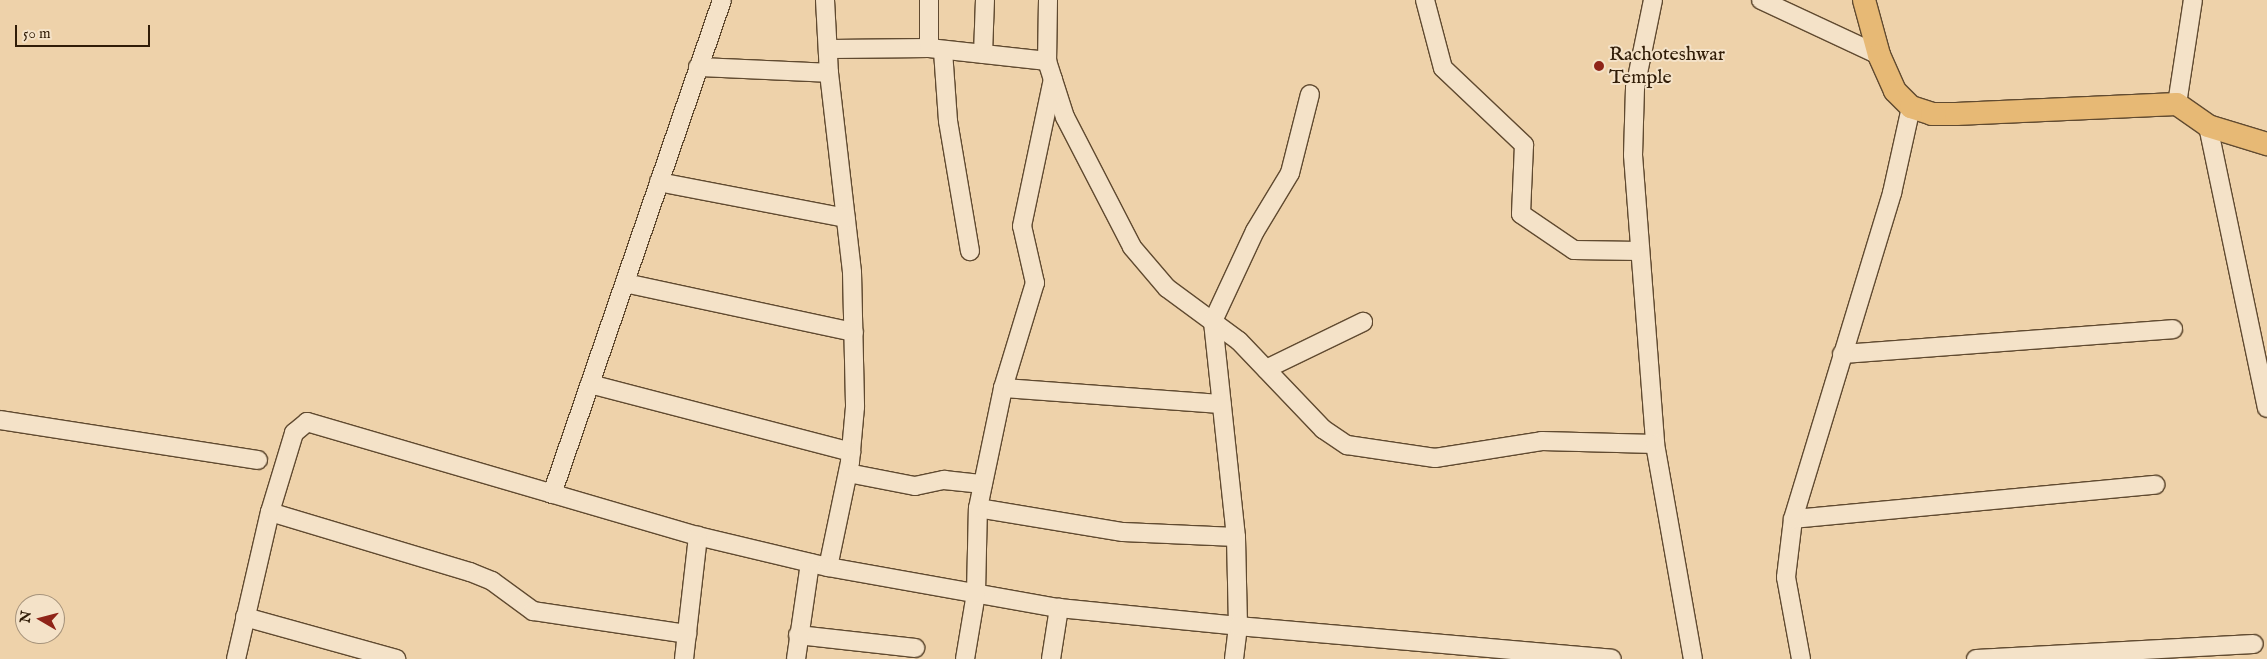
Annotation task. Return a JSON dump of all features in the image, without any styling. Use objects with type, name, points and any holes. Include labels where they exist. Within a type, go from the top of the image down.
[{"type":"main road","points":[[1864,0],[1879,55],[1896,91],[1911,107],[1932,114],[1956,114],[2177,104],[2208,126],[2264,147]]},
{"type":"street","points":[[552,494],[722,0]]},
{"type":"street","points":[[825,0],[831,50],[829,73],[846,218],[854,332],[851,452],[828,567]]},
{"type":"street","points":[[930,0],[936,49],[970,252]]},
{"type":"street","points":[[984,54],[985,0]]},
{"type":"street","points":[[1048,0],[1047,61],[1052,80],[1092,176],[1132,247],[1167,288],[1213,321],[1266,369],[1323,429],[1347,445],[1403,456],[1444,457],[1542,441],[1655,444]]},
{"type":"street","points":[[1426,0],[1443,68],[1524,145],[1521,214],[1574,250],[1640,251]]},
{"type":"street","points":[[1653,0],[1632,123],[1655,444],[1692,659]]},
{"type":"street","points":[[1761,0],[1879,55]]},
{"type":"street","points":[[2177,104],[2193,0]]},
{"type":"street","points":[[831,50],[936,49],[1047,61]]},
{"type":"street","points":[[698,67],[829,73]]},
{"type":"street","points":[[966,659],[976,593],[978,508],[1003,388],[1036,283],[1022,226],[1052,80]]},
{"type":"street","points":[[1234,659],[1238,626],[1236,537],[1213,321],[1255,231],[1290,173],[1310,94]]},
{"type":"street","points":[[1801,659],[1786,577],[1792,519],[1892,193],[1911,107]]},
{"type":"street","points":[[2208,126],[2267,408]]},
{"type":"street","points":[[659,182],[846,218]]},
{"type":"street","points":[[624,283],[854,332]]},
{"type":"street","points":[[1266,369],[1363,322]]},
{"type":"street","points":[[1842,354],[2173,329]]},
{"type":"street","points":[[590,384],[851,452]]},
{"type":"street","points":[[1003,388],[1221,404]]},
{"type":"street","points":[[0,420],[258,460]]},
{"type":"street","points":[[236,659],[270,512],[294,433],[307,422],[698,536],[828,567],[1059,608],[1612,659]]},
{"type":"street","points":[[848,473],[915,486],[944,480],[983,484]]},
{"type":"street","points":[[1792,519],[2155,485]]},
{"type":"street","points":[[978,508],[1123,532],[1236,537]]},
{"type":"street","points":[[270,512],[470,572],[492,581],[533,610],[687,634]]},
{"type":"street","points":[[684,659],[698,536]]},
{"type":"street","points":[[796,659],[810,563]]},
{"type":"street","points":[[1051,659],[1059,608]]},
{"type":"street","points":[[245,617],[396,659]]},
{"type":"street","points":[[798,635],[915,648]]},
{"type":"street","points":[[1976,659],[2066,656],[2254,644]]},
{"type":"place","name":"Rachoteshwar Temple","points":[[1599,66]]}]
